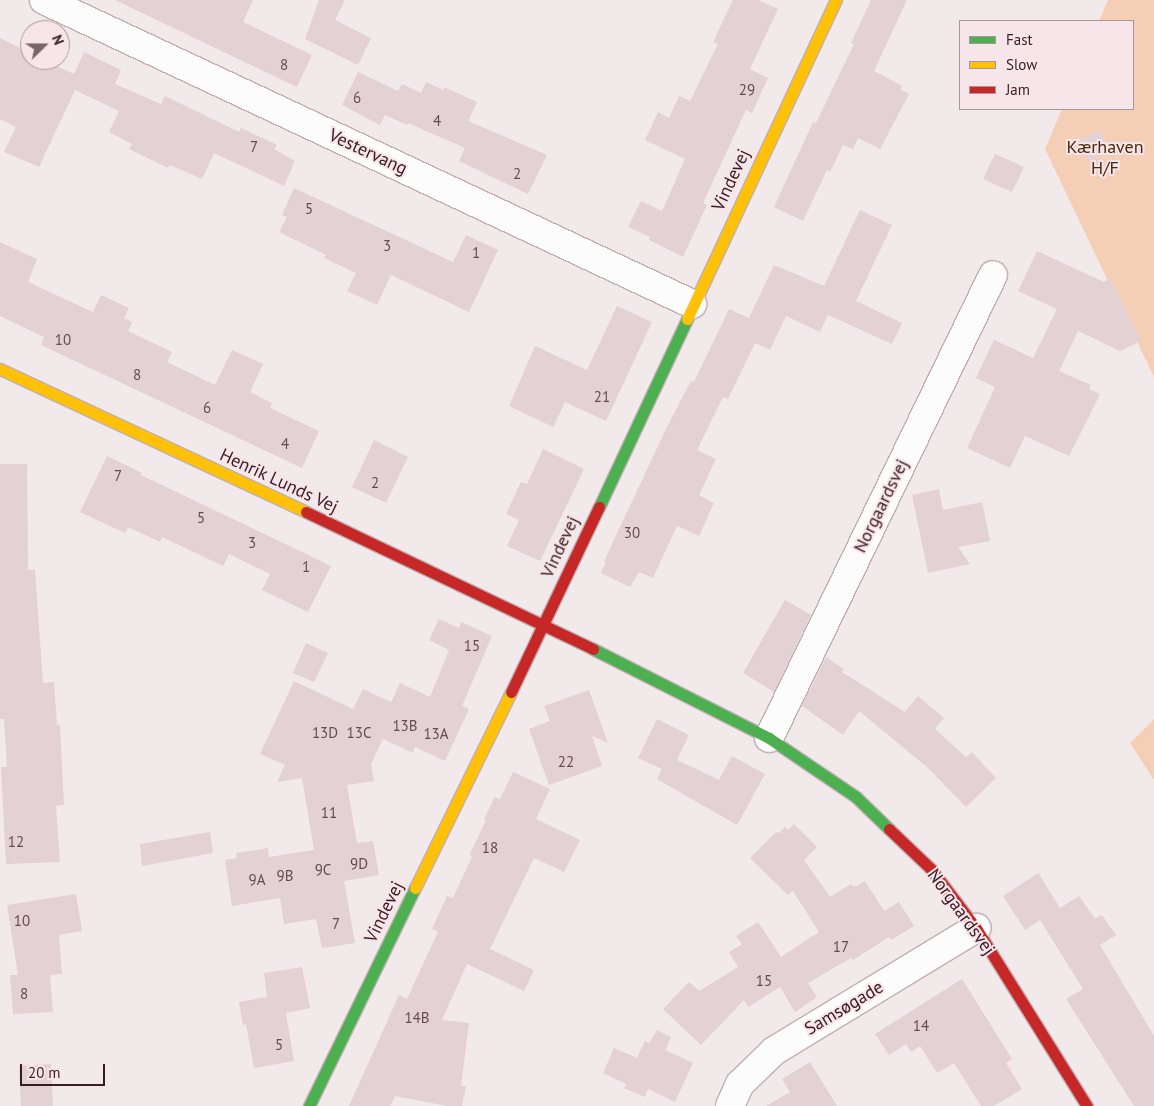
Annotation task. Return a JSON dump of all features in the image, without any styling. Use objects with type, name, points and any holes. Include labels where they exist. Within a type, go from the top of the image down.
[{"type":"street","name":"Vestervang","points":[[44,0],[692,304]]},
{"type":"street","name":"Vindevej","points":[[309,1106],[544,624],[692,304],[836,0]]},
{"type":"street","name":"Norgaardsvej","points":[[769,738],[994,275]]},
{"type":"street","name":"Henrik Lunds Vej","points":[[0,369],[544,624]]},
{"type":"street","name":"Norgaardsvej","points":[[544,624],[769,738],[856,798],[931,868],[976,928],[1087,1106]]},
{"type":"street","name":"Samsøgade","points":[[730,1106],[740,1084],[774,1051],[976,928]]},
{"type":"green space","name":"Kærhaven H/F","points":[[1108,0],[1154,0],[1154,377],[1045,149],[1062,110],[1134,110],[1134,20],[1099,20]]},
{"type":"green space","points":[[1154,719],[1154,780],[1130,743]]},
{"type":"building","points":[[115,0],[253,0],[243,22],[312,55],[297,87]]},
{"type":"building","points":[[319,0],[345,0],[335,20],[371,38],[358,65],[305,39]]},
{"type":"building","points":[[733,0],[758,0],[778,9],[750,69],[768,78],[752,113],[746,110],[703,203],[707,205],[683,257],[649,240],[650,237],[628,227],[641,201],[662,211],[685,159],[645,140],[658,112],[669,118],[679,96],[690,101],[718,44],[713,42]]},
{"type":"building","points":[[871,0],[907,0],[874,71],[902,86],[900,89],[909,94],[880,149],[858,138],[853,149],[843,145],[830,172],[827,170],[803,221],[774,207],[813,122],[816,123],[854,44],[851,43]]},
{"type":"building","points":[[0,38],[20,48],[20,70],[65,70],[74,74],[84,52],[121,70],[115,84],[161,104],[165,96],[239,132],[241,128],[277,145],[274,149],[295,161],[284,186],[214,153],[202,179],[170,165],[168,168],[129,149],[132,144],[109,132],[119,111],[75,90],[39,167],[4,152],[16,127],[0,119]]},
{"type":"building","points":[[358,72],[398,91],[402,84],[421,93],[426,82],[443,90],[444,87],[477,102],[468,121],[547,155],[528,194],[459,161],[465,148],[385,115],[380,125],[342,105]]},
{"type":"building","points":[[1100,130],[1111,152],[1089,162],[1079,140]]},
{"type":"building","points":[[995,154],[1024,167],[1012,192],[983,179]]},
{"type":"building","points":[[294,188],[453,262],[466,235],[498,250],[469,312],[391,275],[377,305],[347,291],[356,273],[324,258],[326,255],[279,232],[287,217],[282,215]]},
{"type":"building","points":[[860,210],[892,225],[856,301],[902,323],[892,344],[828,315],[820,332],[786,316],[770,350],[755,343],[728,399],[723,397],[697,450],[716,459],[699,495],[714,503],[699,536],[677,526],[653,578],[639,572],[630,587],[601,573],[606,562],[604,561],[667,427],[691,381],[694,382],[729,309],[749,318],[774,265],[824,286]]},
{"type":"building","points":[[0,242],[37,259],[28,282],[93,312],[101,295],[129,308],[124,318],[132,322],[128,331],[172,352],[167,362],[215,385],[232,350],[263,364],[250,392],[272,403],[270,408],[319,431],[302,468],[41,345],[44,337],[0,316]]},
{"type":"building","points":[[1037,251],[1104,282],[1110,278],[1141,341],[1120,351],[1078,331],[1059,371],[1091,385],[1089,389],[1100,394],[1090,415],[1069,456],[1025,436],[1010,468],[967,448],[995,387],[976,378],[994,340],[1033,358],[1057,309],[1018,291]]},
{"type":"building","points":[[617,306],[652,322],[606,421],[565,402],[553,427],[509,406],[535,346],[587,370]]},
{"type":"building","points":[[374,440],[408,457],[386,503],[352,487]]},
{"type":"building","points":[[543,449],[584,469],[540,561],[507,546],[519,520],[506,514],[521,482],[527,484]]},
{"type":"building","points":[[107,456],[142,473],[141,475],[331,566],[308,612],[262,590],[270,574],[229,554],[223,566],[162,537],[160,542],[128,527],[125,533],[80,512]]},
{"type":"building","points":[[0,464],[27,464],[28,570],[35,570],[43,683],[54,682],[57,725],[60,725],[64,805],[56,806],[60,862],[6,864],[1,767],[7,767],[4,719],[0,719]]},
{"type":"building","points":[[939,489],[943,510],[982,502],[990,541],[958,547],[970,564],[928,573],[912,495]]},
{"type":"building","points":[[785,600],[811,615],[774,692],[743,673]]},
{"type":"building","points":[[439,619],[459,628],[461,622],[492,636],[462,706],[469,709],[445,761],[415,747],[413,753],[383,739],[371,764],[374,781],[347,785],[357,843],[373,841],[379,875],[344,881],[355,943],[322,948],[316,919],[284,924],[280,898],[232,906],[225,860],[237,858],[236,853],[268,848],[269,857],[314,850],[302,778],[277,782],[285,765],[260,754],[294,681],[353,709],[363,689],[391,702],[400,683],[430,697],[449,650],[429,640]]},
{"type":"building","points":[[306,643],[328,653],[314,682],[293,673]]},
{"type":"building","points":[[826,657],[844,669],[842,672],[905,712],[918,696],[944,718],[935,729],[966,757],[972,752],[996,778],[966,807],[927,767],[859,711],[843,735],[802,706]]},
{"type":"building","points":[[589,690],[608,743],[592,736],[602,766],[549,785],[529,729],[550,721],[544,706]]},
{"type":"building","points":[[657,719],[689,735],[677,760],[719,780],[732,756],[765,774],[737,825],[657,779],[662,769],[638,758]]},
{"type":"building","points":[[513,772],[550,789],[536,819],[580,840],[564,872],[534,858],[490,949],[534,970],[524,991],[467,964],[442,1020],[469,1023],[461,1086],[466,1086],[462,1106],[447,1106],[395,1096],[390,1106],[349,1106],[399,995],[407,999],[438,932],[432,929],[447,896],[453,898],[472,857],[470,854],[486,820],[484,819],[495,797],[500,799]]},
{"type":"building","points":[[794,824],[817,847],[804,860],[830,897],[851,884],[854,887],[865,881],[884,911],[899,902],[914,926],[891,940],[889,937],[853,960],[851,958],[808,983],[817,997],[795,1012],[780,987],[748,1007],[744,1000],[701,1045],[663,1009],[689,982],[699,991],[738,967],[729,952],[742,944],[736,936],[758,922],[781,957],[819,932],[793,891],[788,895],[750,858],[776,832],[779,833],[785,827],[788,830]]},
{"type":"building","points":[[210,832],[213,853],[142,866],[140,844]]},
{"type":"building","points":[[1038,873],[1060,908],[1079,896],[1095,919],[1102,915],[1116,935],[1100,945],[1154,1036],[1154,1106],[1134,1106],[1066,999],[1083,989],[1040,920],[1025,930],[1003,896]]},
{"type":"building","points":[[76,894],[82,931],[59,935],[62,974],[50,975],[53,1012],[13,1014],[10,975],[18,975],[7,905]]},
{"type":"building","points":[[302,967],[310,1008],[286,1013],[294,1061],[254,1068],[246,1024],[243,1025],[239,1002],[267,997],[264,973]]},
{"type":"building","points":[[962,979],[1012,1059],[1006,1063],[1022,1089],[994,1106],[981,1106],[954,1063],[937,1073],[920,1046],[911,1052],[906,1044],[889,1055],[875,1034]]},
{"type":"building","points":[[657,1030],[671,1037],[665,1050],[693,1063],[675,1102],[648,1089],[645,1097],[624,1088],[626,1084],[603,1073],[614,1048],[637,1058],[645,1041],[649,1043]]},
{"type":"building","points":[[810,1062],[837,1106],[766,1106],[790,1092],[782,1079]]},
{"type":"building","points":[[51,1064],[53,1106],[21,1106],[19,1066]]},
{"type":"traffic: fast","points":[[599,507],[687,319]]},
{"type":"traffic: fast","points":[[593,649],[769,738],[856,797],[889,829]]},
{"type":"traffic: fast","points":[[309,1106],[415,888]]},
{"type":"traffic: slow","points":[[687,319],[836,0]]},
{"type":"traffic: slow","points":[[0,369],[306,512]]},
{"type":"traffic: slow","points":[[415,888],[511,692]]},
{"type":"traffic: jam","points":[[511,692],[599,507]]},
{"type":"traffic: jam","points":[[306,512],[593,649]]},
{"type":"traffic: jam","points":[[889,829],[931,869],[976,928],[1087,1106]]}]
